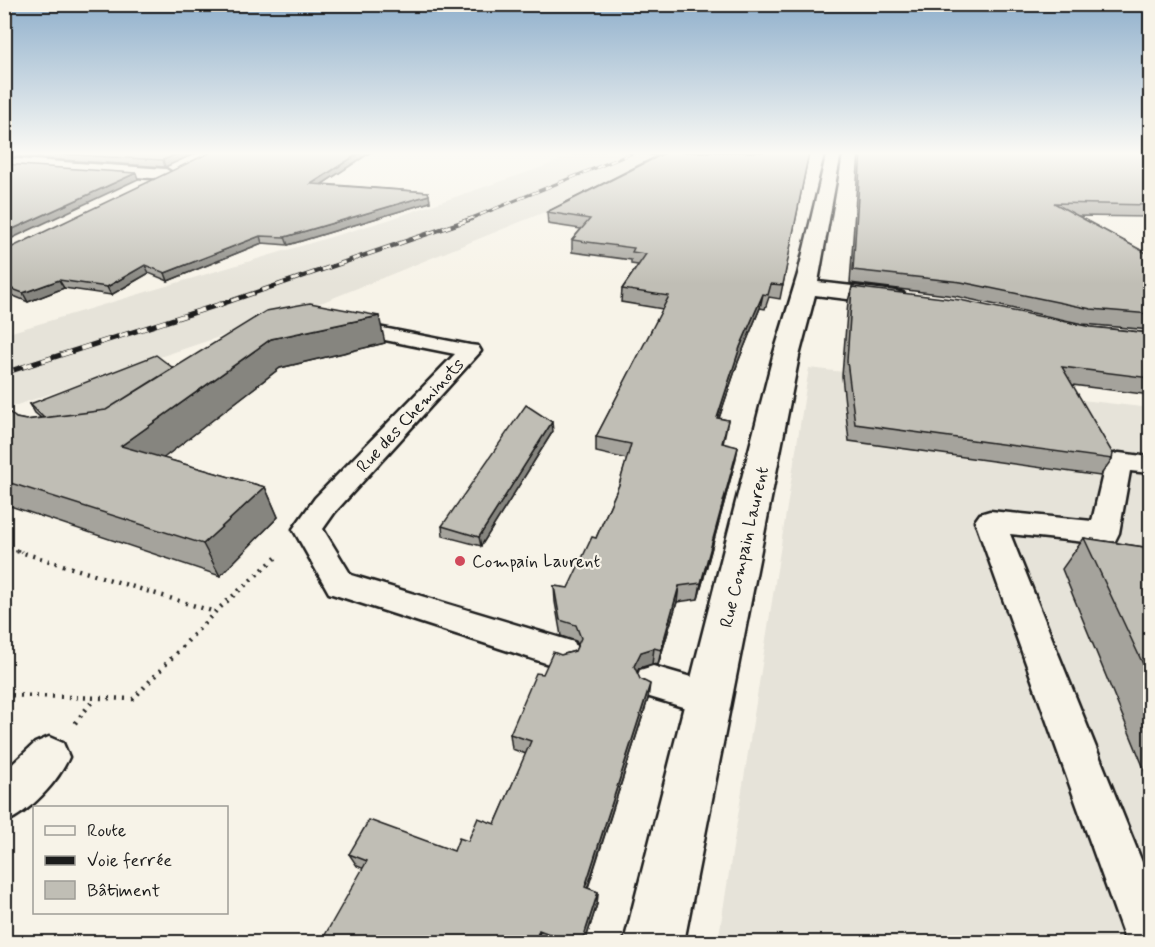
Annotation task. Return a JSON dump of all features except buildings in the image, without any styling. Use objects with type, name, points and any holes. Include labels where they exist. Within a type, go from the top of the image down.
[{"type":"street","name":"Rue Compain Laurent","points":[[654,942],[786,356],[806,287],[825,196]]},
{"type":"street","points":[[806,287],[921,301]]},
{"type":"lane","name":"Rue des Cheminots","points":[[308,529],[325,505],[470,351],[318,322]]},
{"type":"lane","points":[[1150,465],[1119,462],[1104,533],[990,521],[1150,941]]},
{"type":"lane","points":[[308,529],[340,584],[561,653]]},
{"type":"lane","points":[[653,682],[710,698]]},
{"type":"lane","points":[[4,801],[49,757]]},
{"type":"path","points":[[4,695],[133,699],[215,612],[308,529]]},
{"type":"path","points":[[4,547],[215,612]]},
{"type":"shaded area","points":[[458,196],[580,196],[323,302],[5,409],[5,334],[388,220]]},
{"type":"shaded area","points":[[809,368],[1150,408],[1150,942],[718,942]]},
{"type":"railway","points":[[467,220],[526,196]]},
{"type":"railway","points":[[216,306],[471,219]]},
{"type":"railway","points":[[4,373],[221,304]]},
{"type":"place","name":"Compain Laurent","points":[[460,561]]}]
